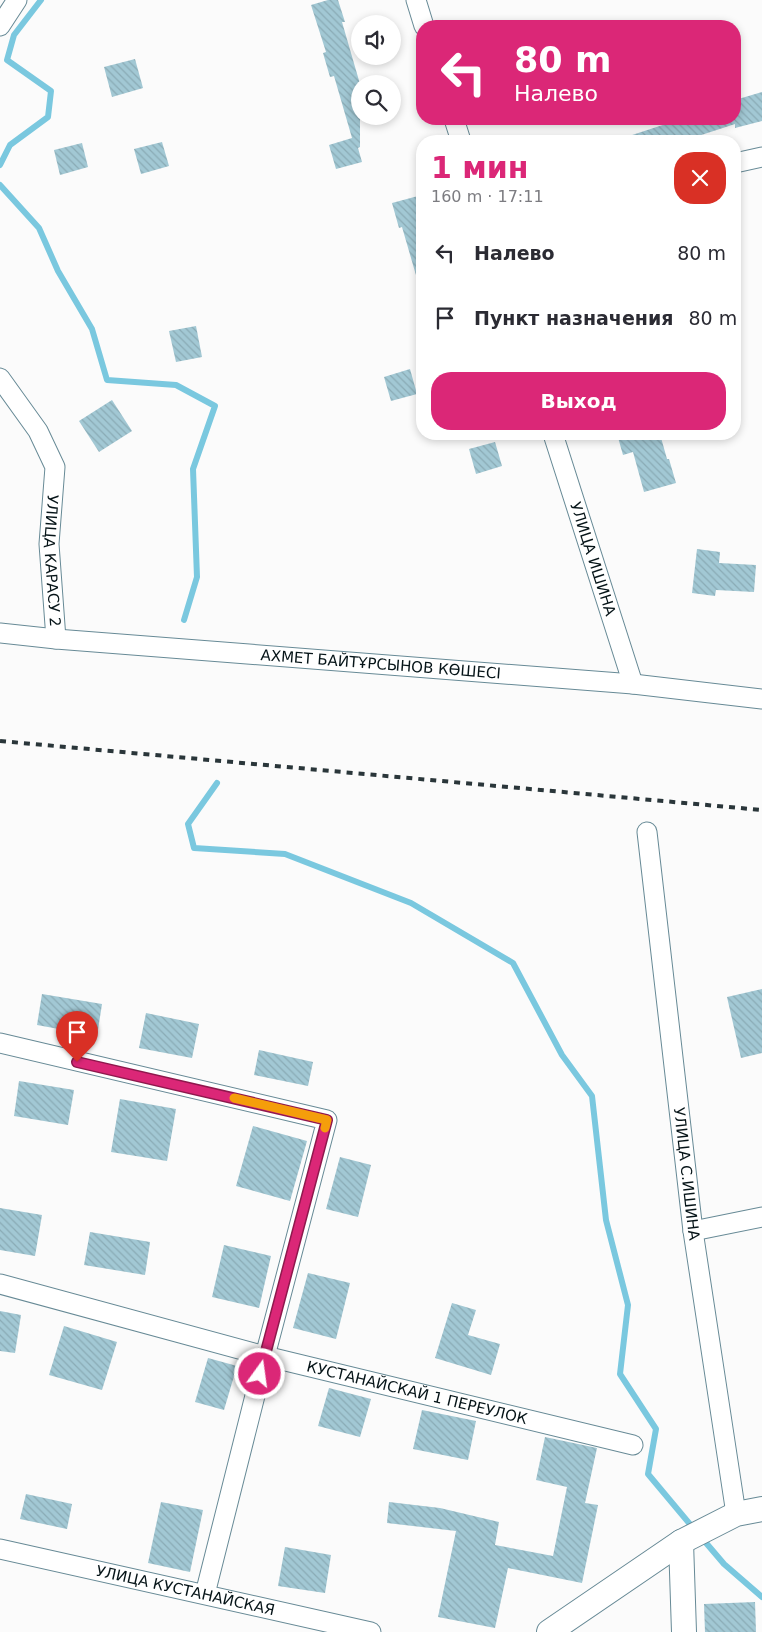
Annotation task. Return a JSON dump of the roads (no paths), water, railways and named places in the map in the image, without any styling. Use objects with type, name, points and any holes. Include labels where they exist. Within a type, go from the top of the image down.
[{"type":"street","points":[[0,26],[17,0]]},
{"type":"street","points":[[416,0],[422,20]]},
{"type":"street","points":[[741,162],[762,157]]},
{"type":"street","name":"УЛИЦА КАРАСУ 2","points":[[0,378],[38,431],[55,466],[49,544],[56,639]]},
{"type":"street","name":"УЛИЦА ИШИНА","points":[[556,440],[633,684]]},
{"type":"street","name":"АХМЕТ БАЙТҰРСЫНОВ КӨШЕСІ","points":[[0,633],[633,684],[762,699]]},
{"type":"street","name":"УЛИЦА С.ИШИНА","points":[[647,832],[693,1231],[736,1514]]},
{"type":"street","points":[[0,1044],[327,1120],[205,1594]]},
{"type":"street","points":[[693,1231],[762,1218]]},
{"type":"street","name":"КУСТАНАЙСКАЙ 1 ПЕРЕУЛОК","points":[[0,1284],[265,1356],[633,1445]]},
{"type":"street","points":[[549,1632],[680,1542],[736,1514],[762,1509]]},
{"type":"street","points":[[680,1542],[684,1632]]},
{"type":"street","name":"УЛИЦА КУСТАНАЙСКАЯ","points":[[0,1549],[371,1632]]},
{"type":"waterway","points":[[0,165],[10,145],[48,117],[51,91],[7,60],[14,35],[41,0]]},
{"type":"waterway","points":[[0,185],[39,228],[58,271],[92,329],[107,380],[176,385],[215,406],[193,469],[197,577],[184,620]]},
{"type":"waterway","points":[[217,783],[188,824],[194,848],[285,854],[411,903],[513,963],[562,1055],[592,1096],[606,1220],[628,1305],[620,1374],[656,1429],[648,1474],[694,1529]]},
{"type":"waterway","points":[[701,1537],[724,1564],[762,1597]]},
{"type":"railway","points":[[0,741],[762,810]]}]
